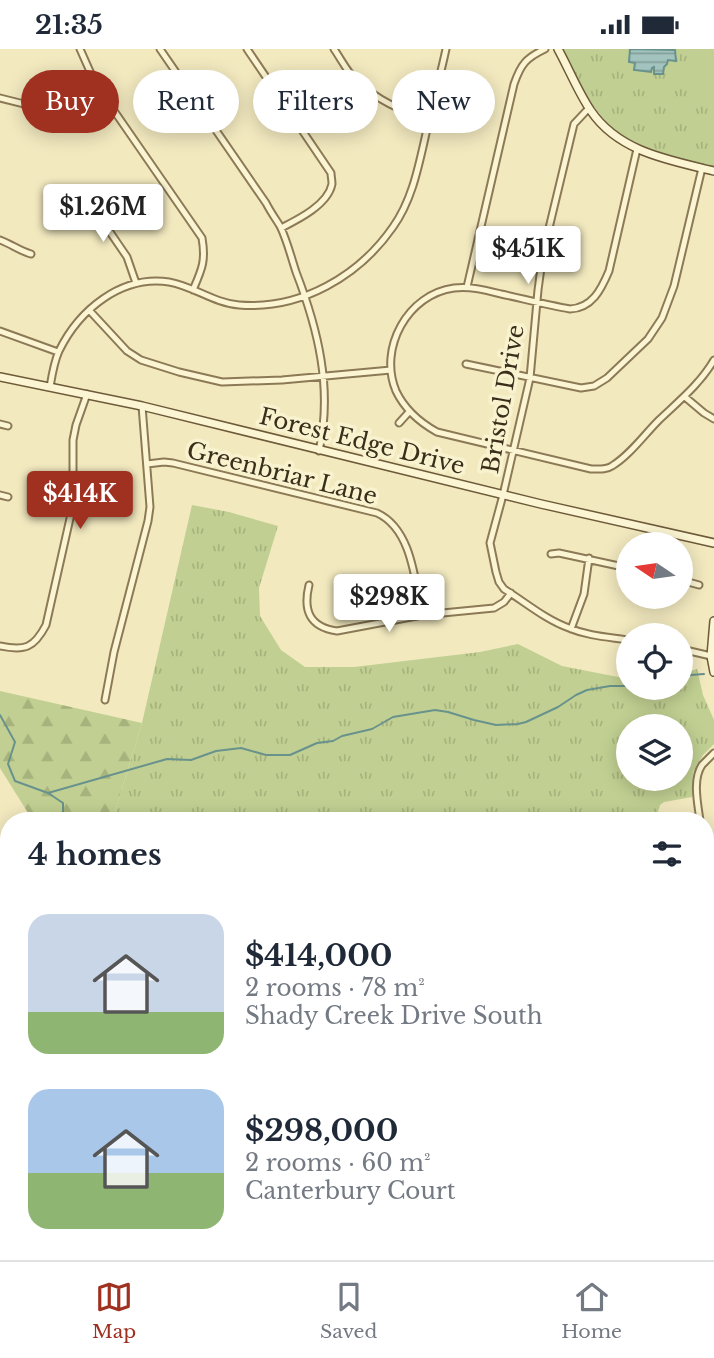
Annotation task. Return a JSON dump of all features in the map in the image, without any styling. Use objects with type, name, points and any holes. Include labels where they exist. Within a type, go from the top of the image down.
[{"type":"street","points":[[80,49],[89,70]]},
{"type":"street","points":[[160,49],[281,228],[319,341],[324,375],[325,416],[319,450]]},
{"type":"street","points":[[247,49],[331,173],[332,185],[324,198],[307,215],[281,228]]},
{"type":"street","points":[[334,49],[355,79],[392,106]]},
{"type":"street","points":[[441,70],[446,49]]},
{"type":"street","points":[[467,287],[514,84],[524,62],[545,49]]},
{"type":"street","points":[[558,49],[589,108],[617,138],[659,157],[714,171]]},
{"type":"street","points":[[0,98],[21,103]]},
{"type":"street","name":"Bristol Drive","points":[[510,593],[499,582],[490,543],[530,378],[543,253],[574,124],[589,108]]},
{"type":"street","points":[[119,118],[202,238],[205,254],[194,290]]},
{"type":"street","points":[[50,387],[58,352],[72,328],[89,310],[109,295],[136,282],[171,282],[221,301],[238,305],[262,305],[305,296],[337,282],[365,260],[393,227],[415,180],[426,133]]},
{"type":"street","points":[[637,149],[609,271],[601,289],[589,303],[570,309],[467,287],[439,292],[421,302],[399,328],[393,344],[391,370],[396,389],[409,412],[436,432],[591,469],[608,468],[685,397],[714,361]]},
{"type":"street","points":[[466,363],[570,387],[594,386],[607,379],[648,339],[662,318],[674,286],[702,168]]},
{"type":"street","points":[[86,197],[127,257],[136,282]]},
{"type":"street","points":[[0,240],[31,254]]},
{"type":"street","points":[[89,310],[127,351],[141,360],[222,382],[282,380],[391,370]]},
{"type":"street","points":[[0,331],[58,352]]},
{"type":"street","name":"Forest Edge Drive","points":[[0,377],[88,394],[503,495],[714,543]]},
{"type":"street","points":[[0,646],[14,649],[32,645],[40,638],[46,625],[74,493],[73,440],[88,394]]},
{"type":"street","points":[[685,397],[714,419]]},
{"type":"street","points":[[105,700],[114,652],[148,521],[150,495],[142,407]]},
{"type":"street","points":[[398,423],[409,412]]},
{"type":"street","points":[[0,425],[8,426]]},
{"type":"street","name":"Greenbriar Lane","points":[[148,464],[173,463],[385,517],[407,547],[422,615]]},
{"type":"street","points":[[0,495],[8,497]]},
{"type":"street","points":[[551,554],[589,558],[616,565]]},
{"type":"street","points":[[571,629],[583,594],[589,558]]},
{"type":"street","points":[[693,583],[699,585]]},
{"type":"street","points":[[309,585],[306,604],[308,612],[316,623],[333,631],[422,615],[494,608],[504,602],[510,593],[560,625],[616,638]]},
{"type":"street","points":[[714,621],[714,672]]},
{"type":"street","points":[[693,652],[712,656]]},
{"type":"street","points":[[699,812],[698,775],[703,764],[714,753]]},
{"type":"green space","points":[[563,49],[714,49],[714,166],[655,152],[622,136],[588,97]]},
{"type":"green space","points":[[691,56],[714,61],[714,87],[685,80]]},
{"type":"green space","points":[[192,505],[278,526],[259,588],[260,616],[281,650],[305,667],[354,667],[480,652],[518,644],[562,666],[616,677],[616,700],[693,700],[693,670],[697,669],[703,695],[714,720],[714,744],[703,755],[693,772],[693,714],[616,714],[616,791],[692,791],[692,797],[664,802],[658,812],[115,812],[142,723]]},
{"type":"green space","points":[[0,691],[142,723],[115,812],[27,812],[0,768]]},
{"type":"water","points":[[630,49],[675,50],[676,61],[668,60],[663,74],[654,74],[654,67],[651,72],[634,70],[635,63],[629,62]]},
{"type":"waterway","points":[[693,675],[704,674]]},
{"type":"waterway","points":[[48,793],[167,759],[191,760],[216,751],[241,748],[266,755],[290,755],[317,743],[372,729],[393,717],[435,710],[496,725],[518,724],[558,707],[587,690],[616,686]]},
{"type":"waterway","points":[[0,715],[15,742],[8,764],[15,781],[48,793],[63,803],[63,812]]}]
